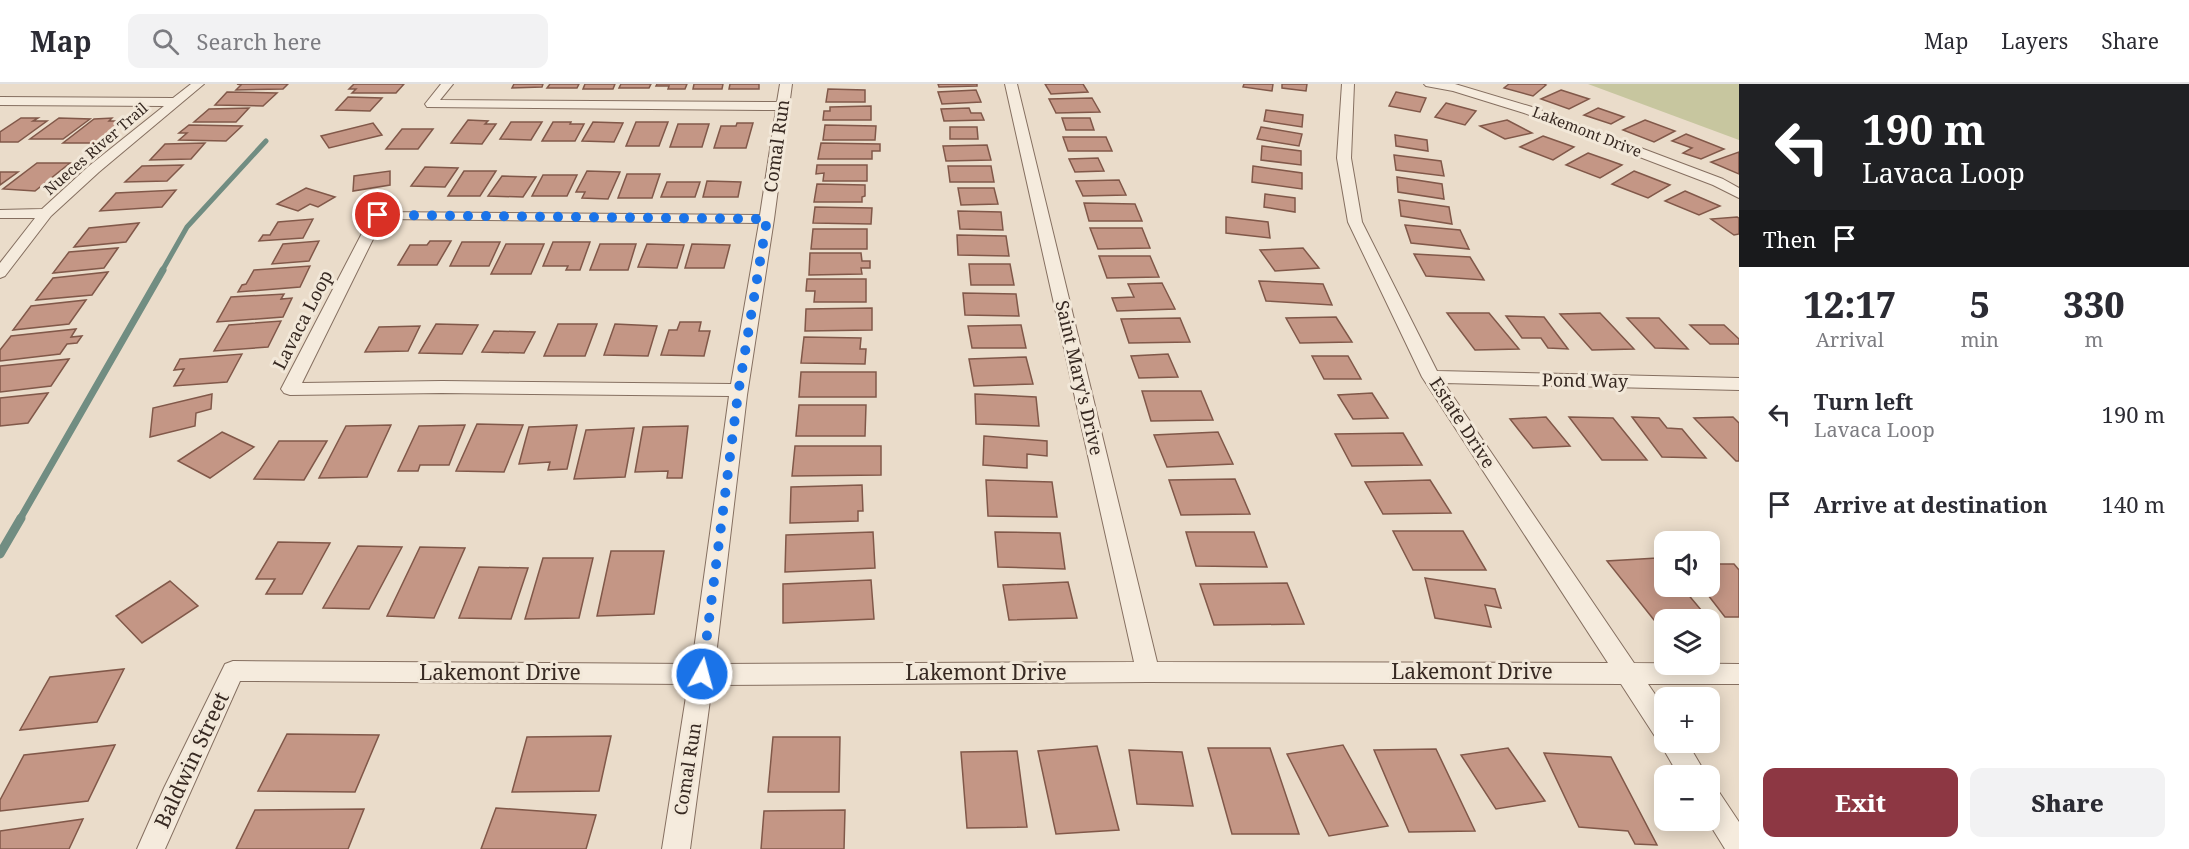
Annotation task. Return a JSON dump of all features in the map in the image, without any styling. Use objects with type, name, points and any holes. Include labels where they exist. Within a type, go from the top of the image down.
[{"type":"street","name":"Nueces River Trail","points":[[0,273],[46,213],[198,84]]},
{"type":"street","points":[[447,84],[431,104],[783,106]]},
{"type":"street","name":"Comal Run","points":[[675,849],[702,674],[738,390],[767,219],[786,84]]},
{"type":"street","name":"Saint Mary's Drive","points":[[1011,84],[1148,672]]},
{"type":"street","name":"Estate Drive","points":[[1348,84],[1344,158],[1355,222],[1431,377],[1654,712]]},
{"type":"street","name":"Lakemont Drive","points":[[1430,84],[1455,88],[1528,110],[1718,182],[1739,194]]},
{"type":"street","points":[[0,101],[176,102]]},
{"type":"street","points":[[0,214],[46,213]]},
{"type":"street","name":"Lavaca Loop","points":[[738,390],[442,387],[290,389],[378,215],[767,219]]},
{"type":"street","name":"Pond Way","points":[[1431,377],[1739,384]]},
{"type":"street","name":"Lakemont Drive","points":[[233,671],[702,674],[1629,672],[1739,674]]},
{"type":"street","name":"Baldwin Street","points":[[151,849],[233,671]]},
{"type":"street","points":[[1720,817],[1739,847]]},
{"type":"green space","points":[[1588,84],[1739,84],[1739,140]]},
{"type":"building","points":[[237,84],[288,84],[283,89],[236,90],[241,85]]},
{"type":"building","points":[[354,84],[404,84],[396,93],[352,93],[356,89],[349,89]]},
{"type":"building","points":[[514,84],[543,84],[542,87],[512,88]]},
{"type":"building","points":[[550,84],[579,84],[577,88],[547,88]]},
{"type":"building","points":[[585,84],[615,84],[613,89],[583,89]]},
{"type":"building","points":[[621,84],[651,84],[649,88],[619,88]]},
{"type":"building","points":[[657,84],[687,84],[685,89],[668,89],[669,86],[656,86]]},
{"type":"building","points":[[694,84],[723,84],[722,89],[693,89]]},
{"type":"building","points":[[730,84],[759,84],[759,89],[729,89]]},
{"type":"building","points":[[938,84],[977,84],[977,86],[939,87]]},
{"type":"building","points":[[1045,84],[1083,84],[1088,92],[1051,94]]},
{"type":"building","points":[[1244,84],[1273,84],[1272,91],[1243,87]]},
{"type":"building","points":[[1282,84],[1307,84],[1306,91],[1282,88]]},
{"type":"building","points":[[1509,84],[1546,85],[1533,96],[1504,88]]},
{"type":"building","points":[[828,89],[865,90],[865,102],[826,102]]},
{"type":"building","points":[[976,90],[981,102],[942,104],[938,92]]},
{"type":"building","points":[[1561,90],[1589,99],[1569,109],[1541,99]]},
{"type":"building","points":[[227,92],[277,93],[263,106],[215,105]]},
{"type":"building","points":[[1396,92],[1426,98],[1420,112],[1389,106]]},
{"type":"building","points":[[348,97],[382,98],[370,111],[336,110]]},
{"type":"building","points":[[1092,98],[1100,112],[1056,113],[1049,99]]},
{"type":"building","points":[[1446,103],[1476,111],[1465,125],[1435,117]]},
{"type":"building","points":[[871,106],[871,120],[823,120],[824,111],[830,111],[830,107]]},
{"type":"building","points":[[249,108],[236,122],[194,122],[209,109]]},
{"type":"building","points":[[969,108],[971,113],[981,113],[984,120],[944,121],[941,109]]},
{"type":"building","points":[[1598,108],[1624,117],[1611,124],[1584,115]]},
{"type":"building","points":[[1266,110],[1303,115],[1302,127],[1264,121]]},
{"type":"building","points":[[21,118],[38,118],[33,121],[47,121],[18,142],[0,142],[0,132]]},
{"type":"building","points":[[59,118],[90,119],[63,139],[30,139]]},
{"type":"building","points":[[112,118],[109,121],[123,121],[95,143],[63,143],[94,119]]},
{"type":"building","points":[[1062,118],[1090,118],[1094,130],[1066,130]]},
{"type":"building","points":[[468,120],[488,121],[485,124],[496,124],[482,144],[451,143]]},
{"type":"building","points":[[1507,120],[1532,133],[1505,139],[1480,126]]},
{"type":"building","points":[[1645,120],[1675,131],[1654,142],[1623,130]]},
{"type":"building","points":[[511,122],[542,122],[531,140],[500,139]]},
{"type":"building","points":[[553,122],[584,124],[575,141],[542,141]]},
{"type":"building","points":[[593,122],[623,123],[614,142],[582,141]]},
{"type":"building","points":[[636,122],[668,122],[659,146],[626,146]]},
{"type":"building","points":[[373,123],[382,135],[329,148],[321,136]]},
{"type":"building","points":[[737,123],[753,123],[746,148],[714,148],[721,126],[736,126]]},
{"type":"building","points":[[678,124],[709,124],[702,147],[670,147]]},
{"type":"building","points":[[189,125],[242,126],[226,141],[179,140],[187,133],[179,133]]},
{"type":"building","points":[[825,125],[876,126],[875,140],[823,140]]},
{"type":"building","points":[[950,127],[977,127],[978,139],[950,139]]},
{"type":"building","points":[[1261,127],[1302,134],[1299,146],[1257,139]]},
{"type":"building","points":[[402,129],[433,129],[418,149],[386,149]]},
{"type":"building","points":[[1686,134],[1724,149],[1701,159],[1683,153],[1692,148],[1672,141]]},
{"type":"building","points":[[1395,135],[1427,140],[1428,151],[1396,146]]},
{"type":"building","points":[[1543,136],[1574,147],[1553,160],[1520,147]]},
{"type":"building","points":[[1063,137],[1106,137],[1112,151],[1068,151]]},
{"type":"building","points":[[205,143],[191,159],[150,160],[165,144]]},
{"type":"building","points":[[821,143],[880,144],[880,151],[872,151],[872,159],[818,159]]},
{"type":"building","points":[[987,145],[991,160],[946,161],[943,146]]},
{"type":"building","points":[[1262,146],[1301,151],[1301,165],[1261,160]]},
{"type":"building","points":[[1739,152],[1739,174],[1711,162]]},
{"type":"building","points":[[1588,153],[1622,165],[1600,178],[1566,165]]},
{"type":"building","points":[[1394,155],[1441,161],[1444,176],[1396,170]]},
{"type":"building","points":[[1098,158],[1104,171],[1075,172],[1069,159]]},
{"type":"building","points":[[37,163],[70,163],[35,191],[3,189]]},
{"type":"building","points":[[183,165],[167,181],[125,182],[142,166]]},
{"type":"building","points":[[817,165],[867,165],[867,181],[823,181],[824,173],[816,174]]},
{"type":"building","points":[[948,166],[991,166],[994,182],[950,182]]},
{"type":"building","points":[[1253,166],[1302,173],[1302,189],[1252,182]]},
{"type":"building","points":[[425,167],[458,168],[445,187],[411,186]]},
{"type":"building","points":[[390,171],[390,185],[353,191],[354,176]]},
{"type":"building","points":[[464,171],[496,171],[480,196],[448,196]]},
{"type":"building","points":[[587,171],[620,172],[608,199],[582,198],[585,192],[576,192]]},
{"type":"building","points":[[1634,171],[1670,185],[1648,198],[1612,184]]},
{"type":"building","points":[[0,172],[18,172],[0,185]]},
{"type":"building","points":[[627,174],[660,174],[652,198],[618,198]]},
{"type":"building","points":[[543,175],[577,175],[567,196],[532,196]]},
{"type":"building","points":[[502,176],[536,177],[523,197],[488,196]]},
{"type":"building","points":[[1397,177],[1442,184],[1444,199],[1398,192]]},
{"type":"building","points":[[1119,180],[1126,195],[1083,196],[1076,181]]},
{"type":"building","points":[[707,181],[741,182],[738,197],[703,197]]},
{"type":"building","points":[[667,182],[700,182],[695,197],[661,197]]},
{"type":"building","points":[[817,184],[865,185],[865,196],[862,197],[862,202],[814,202]]},
{"type":"building","points":[[306,188],[335,197],[318,207],[310,204],[298,211],[277,204]]},
{"type":"building","points":[[958,188],[994,188],[998,204],[961,205]]},
{"type":"building","points":[[176,190],[162,207],[100,211],[116,193]]},
{"type":"building","points":[[1685,191],[1720,206],[1699,215],[1665,201]]},
{"type":"building","points":[[1265,194],[1295,198],[1295,212],[1264,207]]},
{"type":"building","points":[[1399,200],[1449,207],[1452,224],[1401,216]]},
{"type":"building","points":[[1084,203],[1135,204],[1142,221],[1089,221]]},
{"type":"building","points":[[815,207],[872,208],[871,224],[813,223]]},
{"type":"building","points":[[958,211],[1001,212],[1003,230],[960,229]]},
{"type":"building","points":[[1226,217],[1268,222],[1270,238],[1226,233]]},
{"type":"building","points":[[1739,218],[1739,234],[1734,235],[1711,219]]},
{"type":"building","points":[[313,219],[303,238],[259,241],[263,235],[270,235],[278,222]]},
{"type":"building","points":[[139,223],[126,242],[74,247],[89,228]]},
{"type":"building","points":[[1405,225],[1460,230],[1469,249],[1411,243]]},
{"type":"building","points":[[1090,228],[1142,228],[1150,248],[1098,249]]},
{"type":"building","points":[[813,229],[867,229],[867,249],[811,249]]},
{"type":"building","points":[[957,235],[1006,236],[1009,256],[958,255]]},
{"type":"building","points":[[319,241],[309,261],[272,264],[283,244]]},
{"type":"building","points":[[430,241],[451,241],[437,265],[398,265],[410,245],[427,245]]},
{"type":"building","points":[[462,242],[500,242],[489,266],[450,266]]},
{"type":"building","points":[[553,242],[590,242],[580,270],[566,270],[568,266],[543,266]]},
{"type":"building","points":[[506,244],[544,244],[531,274],[491,274]]},
{"type":"building","points":[[600,244],[636,244],[628,270],[590,270]]},
{"type":"building","points":[[647,244],[684,245],[677,268],[638,267]]},
{"type":"building","points":[[692,244],[730,245],[724,268],[685,268]]},
{"type":"building","points":[[118,248],[104,268],[53,273],[69,252]]},
{"type":"building","points":[[1303,248],[1319,268],[1275,271],[1260,250]]},
{"type":"building","points":[[810,253],[861,253],[862,261],[870,261],[870,268],[861,268],[862,274],[809,275]]},
{"type":"building","points":[[1414,254],[1470,257],[1484,280],[1426,276]]},
{"type":"building","points":[[1099,256],[1150,256],[1159,277],[1107,278]]},
{"type":"building","points":[[969,264],[1010,264],[1014,285],[971,285]]},
{"type":"building","points":[[310,266],[300,287],[238,292],[254,270]]},
{"type":"building","points":[[108,272],[92,295],[36,300],[53,278]]},
{"type":"building","points":[[807,279],[866,279],[866,302],[814,302],[815,291],[806,291]]},
{"type":"building","points":[[1259,281],[1323,284],[1332,305],[1266,301]]},
{"type":"building","points":[[1162,283],[1175,309],[1117,311],[1112,298],[1134,297],[1128,284]]},
{"type":"building","points":[[963,293],[1016,294],[1019,316],[965,315]]},
{"type":"building","points":[[284,294],[281,299],[292,298],[283,317],[217,322],[231,297]]},
{"type":"building","points":[[86,300],[69,324],[13,330],[31,306]]},
{"type":"building","points":[[872,308],[872,330],[805,331],[806,309]]},
{"type":"building","points":[[1447,313],[1489,313],[1519,349],[1475,350]]},
{"type":"building","points":[[1600,313],[1634,349],[1592,350],[1560,314]]},
{"type":"building","points":[[1506,316],[1544,317],[1568,349],[1548,348],[1541,338],[1522,338]]},
{"type":"building","points":[[1336,317],[1352,342],[1300,343],[1286,318]]},
{"type":"building","points":[[1180,318],[1190,342],[1129,343],[1121,319]]},
{"type":"building","points":[[1627,318],[1659,318],[1688,349],[1655,348]]},
{"type":"building","points":[[281,321],[268,347],[214,351],[229,325]]},
{"type":"building","points":[[680,322],[701,322],[699,331],[710,331],[704,356],[661,355],[669,330],[677,330]]},
{"type":"building","points":[[436,324],[478,325],[462,354],[419,353]]},
{"type":"building","points":[[558,324],[597,324],[585,356],[544,356]]},
{"type":"building","points":[[615,324],[657,326],[648,356],[604,355]]},
{"type":"building","points":[[1021,325],[1026,348],[972,348],[968,326]]},
{"type":"building","points":[[1690,325],[1724,325],[1739,339],[1739,344],[1710,344]]},
{"type":"building","points":[[420,326],[408,351],[365,352],[379,327]]},
{"type":"building","points":[[76,329],[71,337],[82,336],[77,343],[67,344],[60,354],[0,361],[0,350],[11,336]]},
{"type":"building","points":[[494,331],[535,332],[524,353],[482,352]]},
{"type":"building","points":[[804,337],[861,338],[860,349],[866,349],[865,364],[801,363]]},
{"type":"building","points":[[242,354],[227,382],[174,386],[184,369],[174,370],[180,359]]},
{"type":"building","points":[[1168,354],[1178,377],[1139,378],[1131,356]]},
{"type":"building","points":[[1312,356],[1348,356],[1361,379],[1324,379]]},
{"type":"building","points":[[1026,357],[1033,384],[974,386],[969,359]]},
{"type":"building","points":[[69,359],[51,386],[0,392],[0,366]]},
{"type":"building","points":[[801,372],[876,372],[876,397],[799,397]]},
{"type":"building","points":[[1142,391],[1201,391],[1213,420],[1151,421]]},
{"type":"building","points":[[48,393],[28,423],[0,426],[0,398]]},
{"type":"building","points":[[1372,393],[1388,418],[1353,419],[1338,395]]},
{"type":"building","points":[[212,394],[211,409],[196,413],[195,426],[150,437],[153,408]]},
{"type":"building","points":[[975,394],[1036,397],[1039,426],[976,424]]},
{"type":"building","points":[[799,405],[866,405],[865,436],[796,436]]},
{"type":"building","points":[[1546,417],[1570,446],[1533,448],[1510,419]]},
{"type":"building","points":[[1569,417],[1613,418],[1647,460],[1602,460]]},
{"type":"building","points":[[1632,417],[1659,418],[1667,428],[1682,429],[1706,458],[1662,457]]},
{"type":"building","points":[[1733,417],[1739,423],[1739,461],[1736,461],[1694,418]]},
{"type":"building","points":[[477,424],[523,425],[504,472],[456,471]]},
{"type":"building","points":[[391,425],[367,477],[319,478],[346,426]]},
{"type":"building","points":[[465,425],[449,465],[420,465],[418,471],[398,471],[419,426]]},
{"type":"building","points":[[577,425],[567,469],[548,470],[550,462],[519,464],[529,427]]},
{"type":"building","points":[[688,426],[682,478],[667,478],[668,471],[635,472],[643,427]]},
{"type":"building","points":[[634,428],[625,477],[574,479],[586,430]]},
{"type":"building","points":[[222,432],[254,447],[210,478],[178,461]]},
{"type":"building","points":[[1218,432],[1233,464],[1167,467],[1154,435]]},
{"type":"building","points":[[1403,433],[1422,465],[1352,466],[1335,434]]},
{"type":"building","points":[[984,436],[1047,441],[1047,456],[1027,454],[1027,468],[983,465]]},
{"type":"building","points":[[279,441],[327,441],[304,480],[254,479]]},
{"type":"building","points":[[795,446],[881,446],[881,475],[792,476]]},
{"type":"building","points":[[1235,479],[1250,514],[1181,515],[1169,480]]},
{"type":"building","points":[[986,480],[1052,482],[1057,517],[988,516]]},
{"type":"building","points":[[1430,480],[1451,513],[1383,514],[1365,482]]},
{"type":"building","points":[[862,485],[863,511],[858,511],[858,521],[790,523],[791,487]]},
{"type":"building","points":[[1393,531],[1463,531],[1486,570],[1413,570]]},
{"type":"building","points":[[873,532],[875,568],[785,572],[786,535]]},
{"type":"building","points":[[995,532],[1060,533],[1065,569],[998,567]]},
{"type":"building","points":[[1186,532],[1254,532],[1267,567],[1196,566]]},
{"type":"building","points":[[278,542],[330,543],[302,594],[266,594],[275,579],[256,579]]},
{"type":"building","points":[[358,546],[402,547],[369,609],[323,608]]},
{"type":"building","points":[[420,547],[465,548],[434,618],[387,616]]},
{"type":"building","points":[[611,551],[664,551],[654,614],[597,616]]},
{"type":"building","points":[[543,558],[593,558],[579,618],[525,619]]},
{"type":"building","points":[[1654,558],[1654,597],[1690,597],[1700,609],[1654,609],[1654,620],[1607,561]]},
{"type":"building","points":[[1720,564],[1734,564],[1739,570],[1739,617],[1725,617],[1710,597],[1720,597]]},
{"type":"building","points":[[479,567],[528,568],[511,619],[459,618]]},
{"type":"building","points":[[1425,578],[1495,589],[1501,608],[1485,605],[1491,627],[1435,618]]},
{"type":"building","points":[[871,580],[874,619],[783,623],[783,584]]},
{"type":"building","points":[[170,581],[198,606],[142,643],[116,616]]},
{"type":"building","points":[[1068,582],[1077,618],[1009,620],[1003,585]]},
{"type":"building","points":[[1287,583],[1304,624],[1214,625],[1200,584]]},
{"type":"building","points":[[124,669],[97,722],[20,730],[50,677]]},
{"type":"building","points":[[287,734],[379,735],[355,792],[258,791]]},
{"type":"building","points":[[611,736],[599,791],[512,792],[527,737]]},
{"type":"building","points":[[773,737],[840,737],[839,792],[768,792]]},
{"type":"building","points":[[115,745],[88,801],[0,811],[0,800],[24,755]]},
{"type":"building","points":[[1343,745],[1388,826],[1329,836],[1287,754]]},
{"type":"building","points":[[1097,746],[1119,830],[1056,834],[1038,751]]},
{"type":"building","points":[[1208,748],[1270,748],[1299,834],[1232,834]]},
{"type":"building","points":[[1508,748],[1545,801],[1496,809],[1461,755]]},
{"type":"building","points":[[1436,749],[1475,831],[1409,832],[1374,750]]},
{"type":"building","points":[[1129,750],[1182,752],[1193,806],[1137,804]]},
{"type":"building","points":[[1017,751],[1027,827],[967,828],[961,752]]},
{"type":"building","points":[[1544,753],[1611,757],[1657,845],[1635,844],[1628,831],[1579,827]]},
{"type":"building","points":[[496,808],[596,815],[586,849],[481,849]]},
{"type":"building","points":[[364,809],[348,849],[236,849],[255,810]]},
{"type":"building","points":[[845,810],[844,849],[761,849],[764,811]]},
{"type":"building","points":[[83,819],[69,849],[0,849],[0,831]]},
{"type":"waterway","points":[[162,271],[187,227],[266,141]]},
{"type":"waterway","points":[[20,519],[163,270]]},
{"type":"waterway","points":[[0,554],[21,518]]},
{"type":"route","points":[[378,215],[767,219],[738,394],[702,674]]}]
